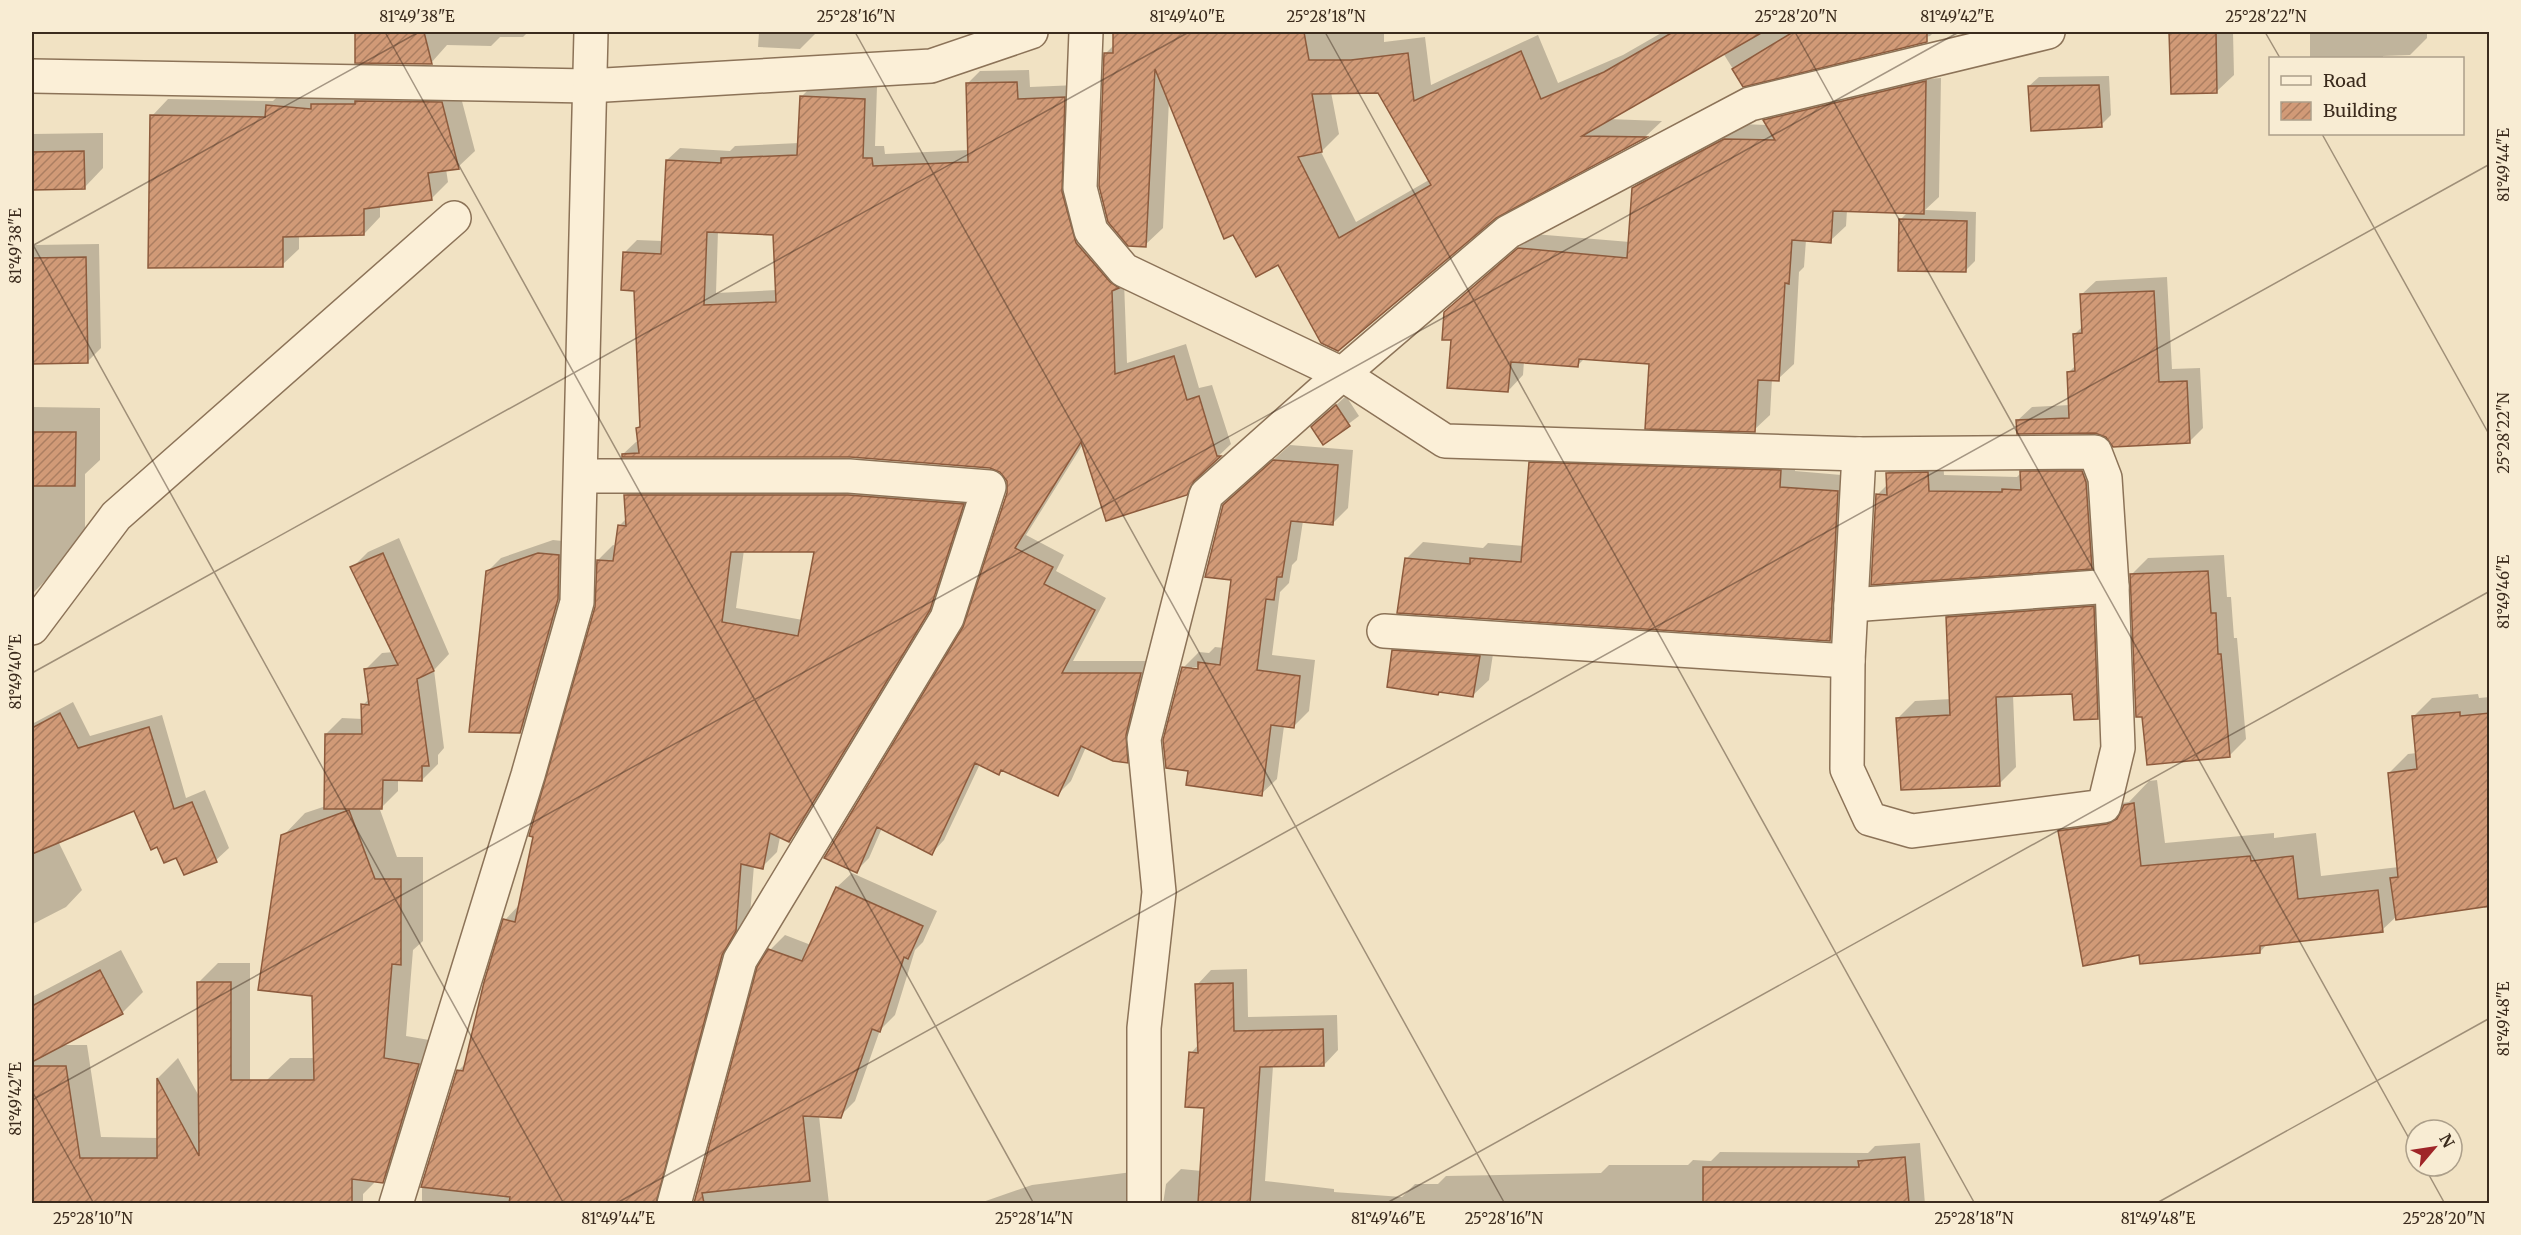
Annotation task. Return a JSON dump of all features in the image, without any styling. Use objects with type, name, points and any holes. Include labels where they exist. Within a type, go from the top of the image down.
[{"type":"street","points":[[396,1203],[528,775],[577,602],[591,32]]},
{"type":"street","points":[[32,76],[588,86],[931,66],[1031,32]]},
{"type":"street","points":[[1086,32],[1080,188],[1090,231],[1124,270],[1342,374],[1446,441],[1858,454],[2095,452],[2105,478],[2118,748],[2104,806],[1912,831],[1870,819],[1847,769],[1848,661],[1858,454]]},
{"type":"street","points":[[1144,1203],[1144,1028],[1159,892],[1144,739],[1206,495],[1342,374],[1508,232],[1750,104],[2048,32]]},
{"type":"street","points":[[32,628],[116,516],[454,218]]},
{"type":"street","points":[[581,476],[849,476],[989,487],[947,618],[740,960],[674,1203]]},
{"type":"street","points":[[1851,605],[2112,586]]},
{"type":"street","points":[[1384,631],[1848,661]]},
{"type":"building","points":[[355,32],[424,32],[432,64],[355,63]]},
{"type":"building","points":[[1113,32],[1304,32],[1309,60],[1351,60],[1408,53],[1414,101],[1521,51],[1541,99],[1604,72],[1673,32],[1763,32],[1582,136],[1647,137],[1496,218],[1338,351],[1321,343],[1278,265],[1256,277],[1233,235],[1224,239],[1155,69],[1146,247],[1128,246],[1108,222],[1099,186],[1104,53],[1113,53]],"holes":[[[1378,93],[1431,185],[1339,238],[1298,157],[1322,152],[1312,94]]]},
{"type":"building","points":[[1793,32],[1927,32],[1927,42],[1743,87],[1732,69]]},
{"type":"building","points":[[2169,32],[2216,32],[2217,93],[2171,94]]},
{"type":"building","points":[[1926,81],[1924,214],[1833,211],[1831,243],[1792,240],[1789,284],[1785,283],[1779,381],[1758,380],[1755,432],[1645,429],[1649,364],[1579,359],[1578,367],[1511,362],[1508,392],[1447,388],[1451,340],[1442,340],[1444,312],[1518,248],[1627,258],[1632,188],[1724,139],[1775,140],[1763,120]]},
{"type":"building","points":[[1017,82],[1018,99],[1065,97],[1062,192],[1076,243],[1110,282],[1119,288],[1112,291],[1115,374],[1174,356],[1187,400],[1199,396],[1217,456],[1221,456],[1194,481],[1187,495],[1106,521],[1081,442],[1015,548],[1053,567],[1044,584],[1095,610],[1062,673],[1141,673],[1126,735],[1128,763],[1113,761],[1081,746],[1058,796],[1001,770],[999,775],[975,763],[932,855],[877,827],[857,873],[824,858],[963,627],[1007,493],[1007,481],[1000,472],[990,468],[850,457],[622,457],[622,454],[639,453],[636,428],[640,427],[634,291],[621,290],[623,252],[661,254],[666,160],[721,163],[721,158],[797,155],[800,96],[865,99],[863,158],[872,158],[873,166],[968,162],[966,83]],"holes":[[[707,232],[773,235],[776,302],[704,305]]]},
{"type":"building","points":[[2099,85],[2102,127],[2031,131],[2028,86]]},
{"type":"building","points":[[355,101],[442,102],[459,169],[428,173],[432,200],[364,209],[364,235],[283,237],[283,267],[148,268],[150,115],[265,117],[266,105],[311,109],[311,104],[355,104]]},
{"type":"building","points":[[84,151],[85,189],[32,190],[32,152]]},
{"type":"building","points":[[1899,219],[1967,221],[1966,272],[1898,271]]},
{"type":"building","points":[[86,257],[88,363],[32,364],[32,258]]},
{"type":"building","points":[[2154,291],[2159,382],[2187,381],[2190,443],[2113,447],[2106,437],[2095,433],[2017,434],[2016,420],[2069,418],[2067,372],[2075,371],[2073,334],[2082,333],[2080,294]]},
{"type":"building","points":[[1336,405],[1350,426],[1323,445],[1311,427]]},
{"type":"building","points":[[32,432],[76,432],[75,486],[32,486]]},
{"type":"building","points":[[1273,460],[1338,465],[1333,525],[1291,521],[1282,577],[1277,577],[1274,600],[1266,599],[1257,670],[1300,676],[1294,728],[1271,725],[1262,796],[1186,785],[1188,771],[1166,768],[1163,740],[1182,667],[1198,669],[1198,662],[1220,665],[1231,580],[1205,577],[1223,505]]},
{"type":"building","points":[[1529,462],[1781,470],[1780,487],[1838,491],[1830,641],[1397,613],[1405,558],[1470,564],[1470,558],[1521,562]]},
{"type":"building","points":[[2020,471],[2082,471],[2086,482],[2092,569],[1871,585],[1876,494],[1887,495],[1886,473],[1928,472],[1929,491],[2002,492],[2002,489],[2021,490]]},
{"type":"building","points":[[624,495],[848,495],[964,504],[930,610],[789,842],[770,833],[763,869],[741,864],[736,931],[722,955],[656,1203],[509,1203],[510,1197],[421,1187],[457,1070],[463,1071],[484,982],[503,919],[515,922],[533,837],[529,836],[595,607],[597,560],[613,561],[618,525],[626,526]],"holes":[[[731,552],[814,552],[798,636],[722,622]]]},
{"type":"building","points":[[383,553],[434,671],[417,679],[429,766],[422,766],[422,781],[383,780],[382,809],[324,809],[325,734],[362,734],[361,704],[369,705],[364,669],[398,665],[350,567]]},
{"type":"building","points":[[538,553],[559,555],[558,599],[520,733],[469,732],[486,571]]},
{"type":"building","points":[[2208,571],[2211,613],[2216,613],[2218,654],[2221,654],[2230,757],[2147,765],[2142,717],[2136,717],[2130,574]]},
{"type":"building","points":[[2094,606],[2098,719],[2074,720],[2072,694],[1996,697],[2000,786],[1901,790],[1896,718],[1950,715],[1946,617]]},
{"type":"building","points":[[1392,650],[1480,656],[1473,697],[1439,692],[1438,695],[1387,687]]},
{"type":"building","points":[[2460,712],[2460,716],[2490,713],[2490,906],[2396,920],[2390,878],[2398,877],[2388,773],[2417,769],[2412,716]]},
{"type":"building","points":[[60,713],[78,748],[149,727],[174,809],[192,802],[217,862],[184,875],[176,858],[164,863],[157,847],[151,850],[134,811],[32,854],[32,728]]},
{"type":"building","points":[[2134,803],[2141,866],[2250,856],[2251,861],[2293,856],[2298,899],[2378,890],[2383,932],[2260,946],[2260,953],[2140,964],[2139,955],[2083,966],[2058,831],[2107,824],[2117,819],[2124,805]]},
{"type":"building","points":[[349,810],[375,879],[401,879],[401,965],[392,964],[384,1058],[419,1064],[383,1183],[352,1179],[352,1203],[32,1203],[32,1066],[66,1066],[80,1158],[157,1158],[157,1078],[199,1156],[197,982],[231,982],[231,1080],[314,1080],[312,996],[258,990],[281,835]]},
{"type":"building","points":[[836,887],[923,926],[908,959],[904,957],[880,1032],[872,1029],[841,1118],[803,1116],[810,1181],[702,1193],[704,1203],[694,1203],[757,967],[768,949],[802,961]]},
{"type":"building","points":[[100,970],[123,1014],[32,1062],[32,1006]]},
{"type":"building","points":[[1233,983],[1234,1031],[1323,1029],[1324,1066],[1260,1067],[1250,1203],[1198,1203],[1204,1108],[1185,1107],[1189,1052],[1198,1053],[1195,984]]},
{"type":"building","points":[[1905,1157],[1909,1203],[1703,1203],[1703,1167],[1859,1167],[1858,1161]]}]
